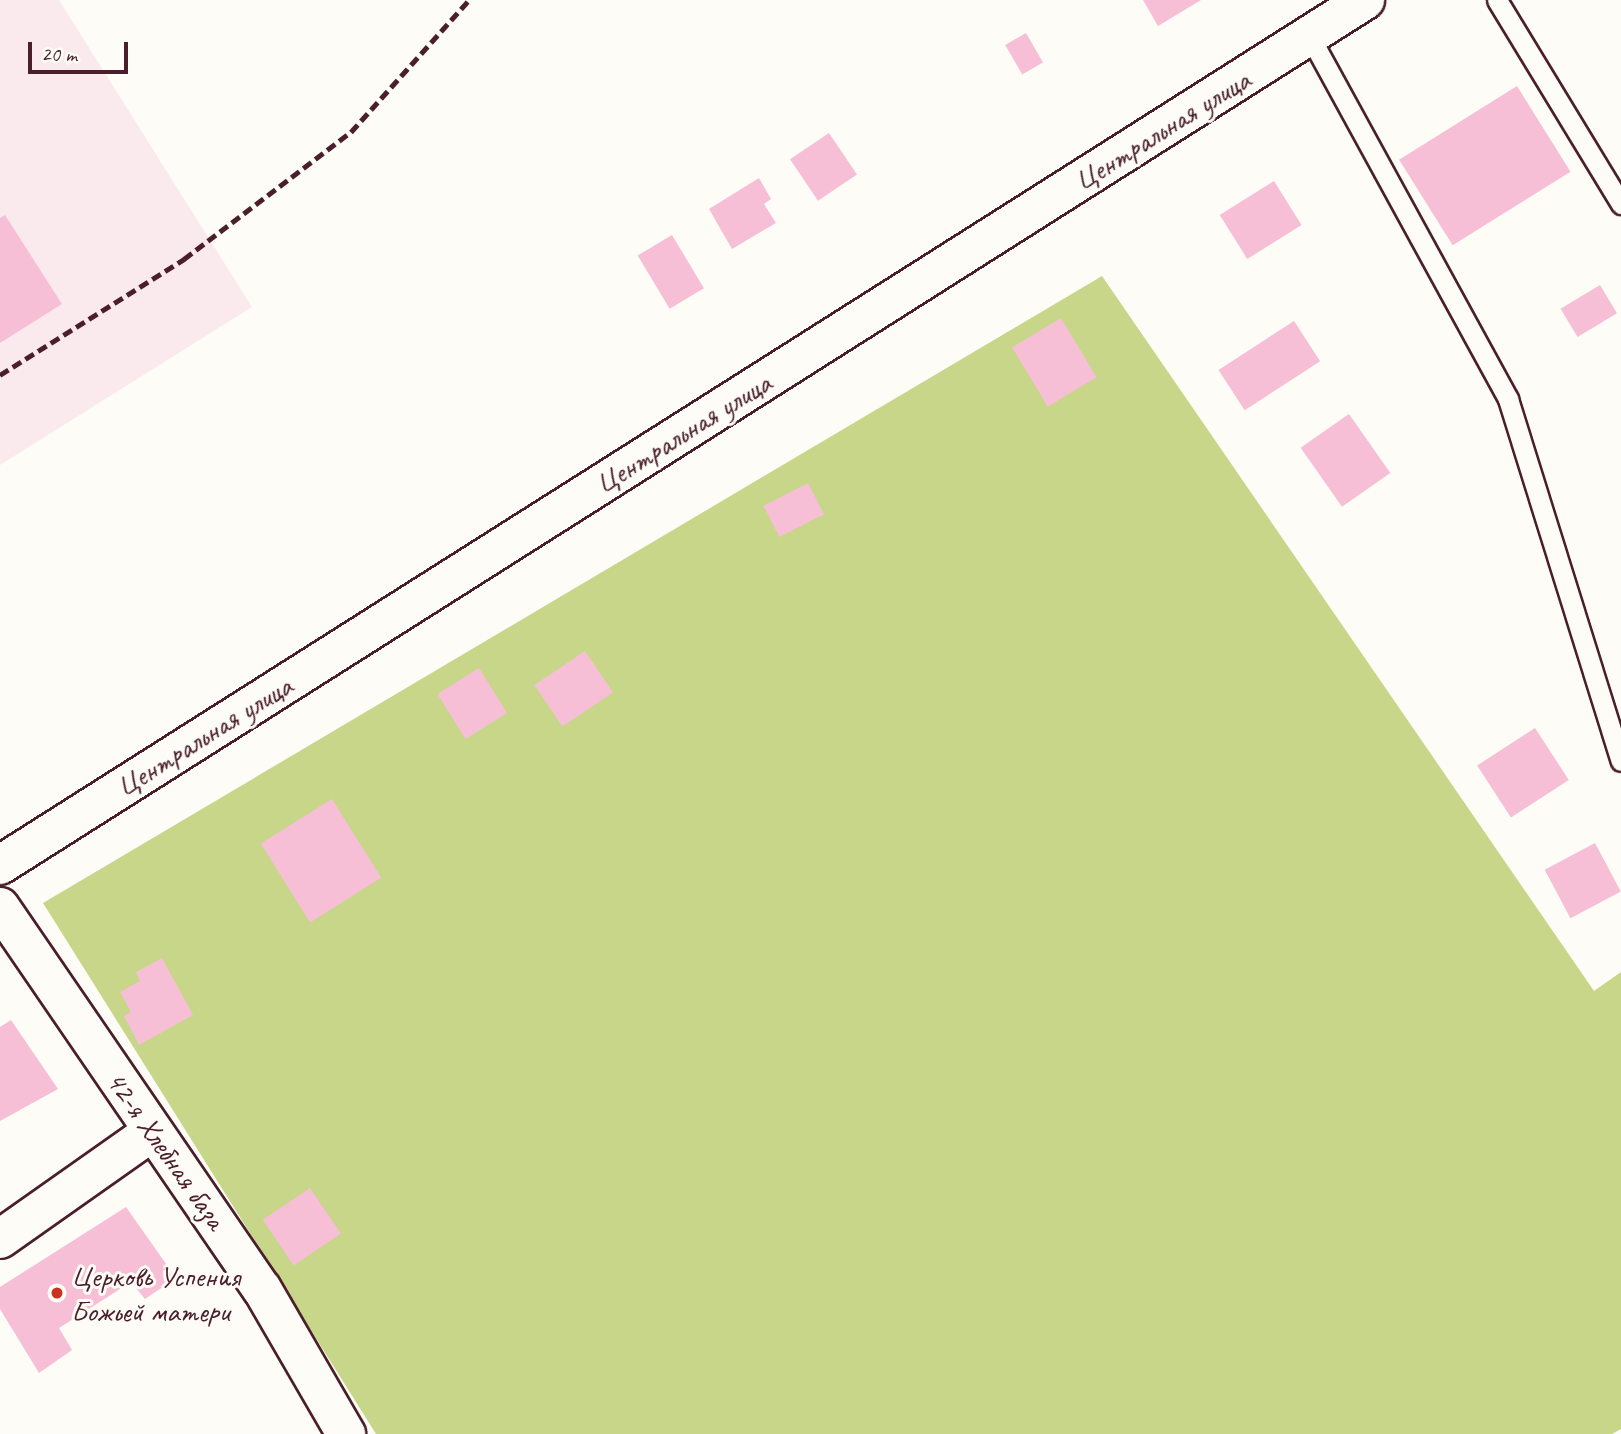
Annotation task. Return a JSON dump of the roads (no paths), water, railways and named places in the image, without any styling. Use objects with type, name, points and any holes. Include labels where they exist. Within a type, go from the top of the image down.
[{"type":"street","name":"Центральная улица","points":[[0,865],[1365,0]]},
{"type":"street","name":"42-я Хлебная база","points":[[0,907],[262,1289],[346,1434]]},
{"type":"street","points":[[0,1239],[153,1131]]},
{"type":"lane","points":[[1497,0],[1621,204]]},
{"type":"lane","points":[[1310,37],[1508,399],[1621,761]]},
{"type":"railway","points":[[0,375],[184,259],[351,132],[469,0]]},
{"type":"place","name":"Церковь Успения Божьей матери","points":[[57,1293]]}]
